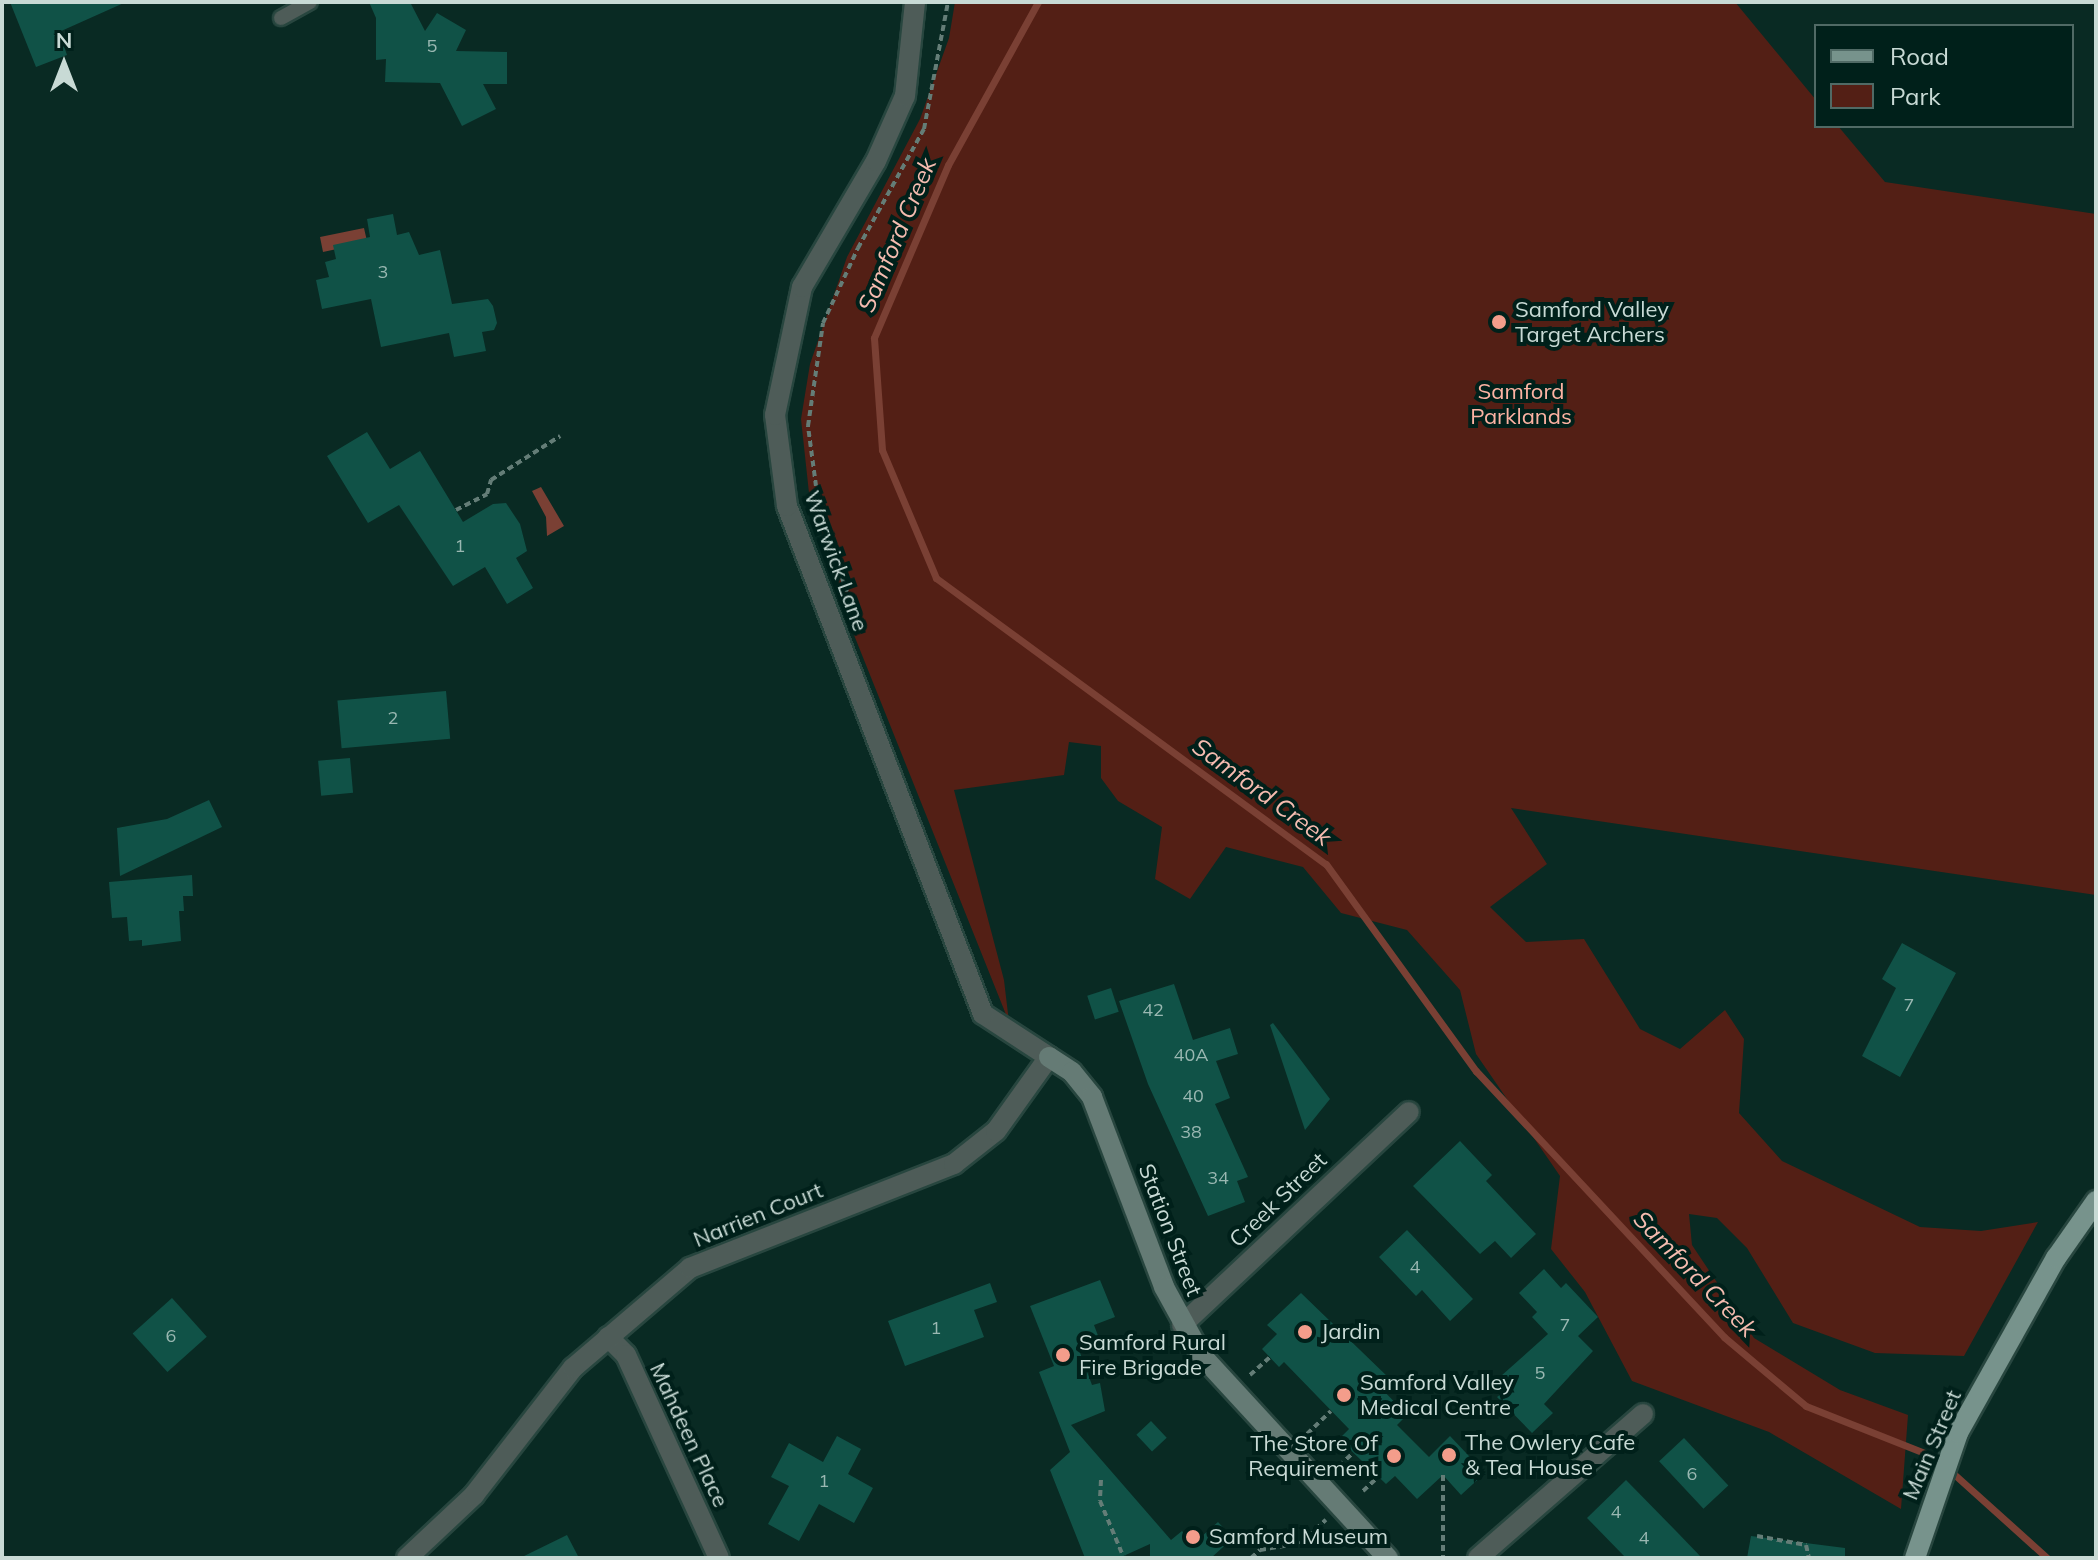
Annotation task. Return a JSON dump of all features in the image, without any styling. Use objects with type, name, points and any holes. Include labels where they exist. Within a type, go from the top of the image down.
[{"type":"main road","name":"Main Street","points":[[1915,1558],[1958,1433],[2056,1258],[2096,1201]]},
{"type":"street","name":"Warwick Lane","points":[[915,2],[905,96],[876,161],[802,287],[775,415],[787,506],[983,1014],[1049,1057]]},
{"type":"street","name":"Station Street","points":[[1049,1057],[1072,1072],[1092,1097],[1182,1325],[1218,1378],[1388,1558]]},
{"type":"street","name":"Narrien Court","points":[[407,1558],[474,1495],[573,1368],[690,1268],[954,1164],[996,1131],[1049,1057]]},
{"type":"street","name":"Creek Street","points":[[1182,1325],[1409,1112]]},
{"type":"street","name":"Mahdeen Place","points":[[608,1337],[626,1355],[719,1558]]},
{"type":"street","points":[[1478,1558],[1643,1414]]},
{"type":"lane","points":[[281,18],[310,2]]},
{"type":"path","points":[[859,625],[820,516],[808,426],[823,323],[858,248],[924,129],[948,2]]},
{"type":"path","points":[[456,510],[487,494],[491,480],[560,436]]},
{"type":"path","points":[[1250,1375],[1270,1357]]},
{"type":"path","points":[[1307,1434],[1331,1411]]},
{"type":"path","points":[[1339,1466],[1353,1453]]},
{"type":"path","points":[[1443,1475],[1443,1557]]},
{"type":"path","points":[[1363,1491],[1379,1476]]},
{"type":"path","points":[[1101,1480],[1100,1501],[1124,1558]]},
{"type":"path","points":[[1251,1558],[1260,1550],[1301,1543],[1339,1507]]},
{"type":"path","points":[[1757,1536],[1806,1545],[1809,1558]]},
{"type":"green space","name":"Samford Parklands","points":[[955,2],[1735,2],[1814,98],[1814,128],[1840,128],[1885,182],[2096,214],[2096,895],[1511,808],[1547,864],[1490,907],[1526,942],[1584,939],[1640,1029],[1680,1049],[1725,1010],[1744,1039],[1739,1113],[1782,1161],[1920,1227],[1981,1231],[2038,1222],[1964,1356],[1875,1353],[1793,1323],[1747,1248],[1717,1218],[1689,1214],[1692,1245],[1754,1338],[1840,1390],[1908,1415],[1901,1509],[1769,1432],[1632,1381],[1585,1292],[1551,1249],[1560,1176],[1476,1054],[1460,990],[1407,930],[1341,913],[1303,867],[1226,847],[1190,899],[1155,879],[1162,827],[1118,801],[1101,778],[1101,746],[1069,742],[1064,775],[954,790],[1004,980],[1009,1022],[848,620],[809,493],[801,419],[810,364],[847,257],[920,119],[949,38]]},
{"type":"shaded area","points":[[364,228],[369,250],[360,244],[323,252],[320,237]]},
{"type":"shaded area","points":[[541,487],[564,526],[547,536],[546,517],[532,491]]},
{"type":"building","points":[[10,2],[126,2],[59,32],[67,55],[36,67]]},
{"type":"building","points":[[369,2],[410,2],[425,31],[437,13],[466,30],[456,51],[507,52],[507,84],[483,84],[496,109],[462,126],[440,83],[385,82],[386,59],[376,60],[376,18]]},
{"type":"building","points":[[393,214],[397,235],[409,232],[419,255],[440,250],[452,304],[488,299],[493,306],[497,323],[494,330],[482,332],[486,351],[454,357],[449,333],[381,347],[371,299],[322,309],[316,280],[329,277],[325,262],[336,259],[333,245],[370,237],[367,219]]},
{"type":"building","points":[[367,432],[390,469],[420,451],[463,522],[493,504],[506,503],[520,524],[527,551],[516,558],[533,588],[507,604],[485,567],[453,586],[399,505],[368,523],[327,456]]},
{"type":"building","points":[[446,691],[450,739],[342,748],[337,700]]},
{"type":"building","points":[[350,758],[353,793],[321,796],[318,761]]},
{"type":"building","points":[[209,800],[222,827],[120,876],[117,828],[167,819]]},
{"type":"building","points":[[192,875],[193,896],[183,896],[184,911],[179,911],[181,941],[142,946],[142,940],[129,941],[127,917],[112,918],[109,882]]},
{"type":"building","points":[[1902,943],[1956,973],[1900,1077],[1862,1056],[1896,988],[1882,979]]},
{"type":"building","points":[[1174,984],[1193,1040],[1230,1028],[1238,1054],[1216,1061],[1230,1098],[1215,1104],[1248,1177],[1237,1181],[1245,1202],[1208,1216],[1148,1084],[1119,1001]]},
{"type":"building","points":[[1111,988],[1119,1012],[1095,1020],[1087,996]]},
{"type":"building","points":[[1273,1023],[1330,1099],[1305,1130],[1270,1025]]},
{"type":"building","points":[[1460,1141],[1492,1175],[1486,1181],[1536,1234],[1511,1258],[1495,1241],[1480,1254],[1413,1186]]},
{"type":"building","points":[[1407,1230],[1473,1299],[1450,1321],[1422,1290],[1416,1296],[1379,1257]]},
{"type":"building","points":[[1544,1269],[1561,1288],[1566,1283],[1598,1317],[1578,1336],[1593,1351],[1544,1404],[1553,1413],[1532,1433],[1497,1397],[1501,1394],[1492,1384],[1548,1334],[1532,1317],[1537,1312],[1519,1293]]},
{"type":"building","points":[[1100,1280],[1115,1317],[1094,1325],[1100,1341],[1079,1350],[1092,1385],[1100,1383],[1105,1411],[1071,1425],[1171,1540],[1182,1531],[1193,1544],[1218,1522],[1233,1538],[1211,1558],[1150,1558],[1150,1544],[1119,1558],[1085,1558],[1050,1470],[1070,1452],[1039,1372],[1054,1366],[1030,1306]]},
{"type":"building","points":[[990,1283],[997,1302],[974,1310],[984,1337],[905,1366],[888,1321]]},
{"type":"building","points":[[1301,1293],[1389,1378],[1380,1387],[1407,1415],[1397,1425],[1429,1457],[1450,1436],[1485,1473],[1461,1495],[1443,1475],[1417,1499],[1395,1476],[1386,1484],[1339,1439],[1349,1429],[1284,1362],[1279,1367],[1262,1349],[1277,1334],[1267,1325]]},
{"type":"building","points":[[172,1298],[207,1337],[167,1372],[133,1333]]},
{"type":"building","points":[[1151,1421],[1167,1438],[1152,1451],[1136,1435]]},
{"type":"building","points":[[837,1436],[861,1449],[848,1474],[873,1488],[854,1523],[819,1504],[799,1541],[768,1524],[789,1486],[771,1477],[789,1443],[823,1462]]},
{"type":"building","points":[[1684,1438],[1728,1486],[1703,1509],[1659,1461]]},
{"type":"building","points":[[1626,1480],[1702,1558],[1626,1558],[1587,1518]]},
{"type":"building","points":[[567,1535],[579,1558],[520,1558]]},
{"type":"building","points":[[1751,1536],[1845,1548],[1845,1558],[1747,1558]]},
{"type":"waterway","name":"Samford Creek","points":[[1038,2],[948,165],[874,338],[882,450],[936,578],[1326,864],[1476,1071],[1724,1337],[1806,1406],[1935,1457],[2047,1558]]},
{"type":"place","name":"Samford Valley Target Archers","points":[[1499,322]]},
{"type":"place","name":"Jardin","points":[[1305,1332]]},
{"type":"place","name":"Samford Rural Fire Brigade","points":[[1063,1355]]},
{"type":"place","name":"Samford Valley Medical Centre","points":[[1344,1395]]},
{"type":"place","name":"The Owlery Cafe & Tea House","points":[[1449,1455]]},
{"type":"place","name":"The Store Of Requirement","points":[[1394,1456]]},
{"type":"place","name":"Samford Museum","points":[[1193,1537]]}]
